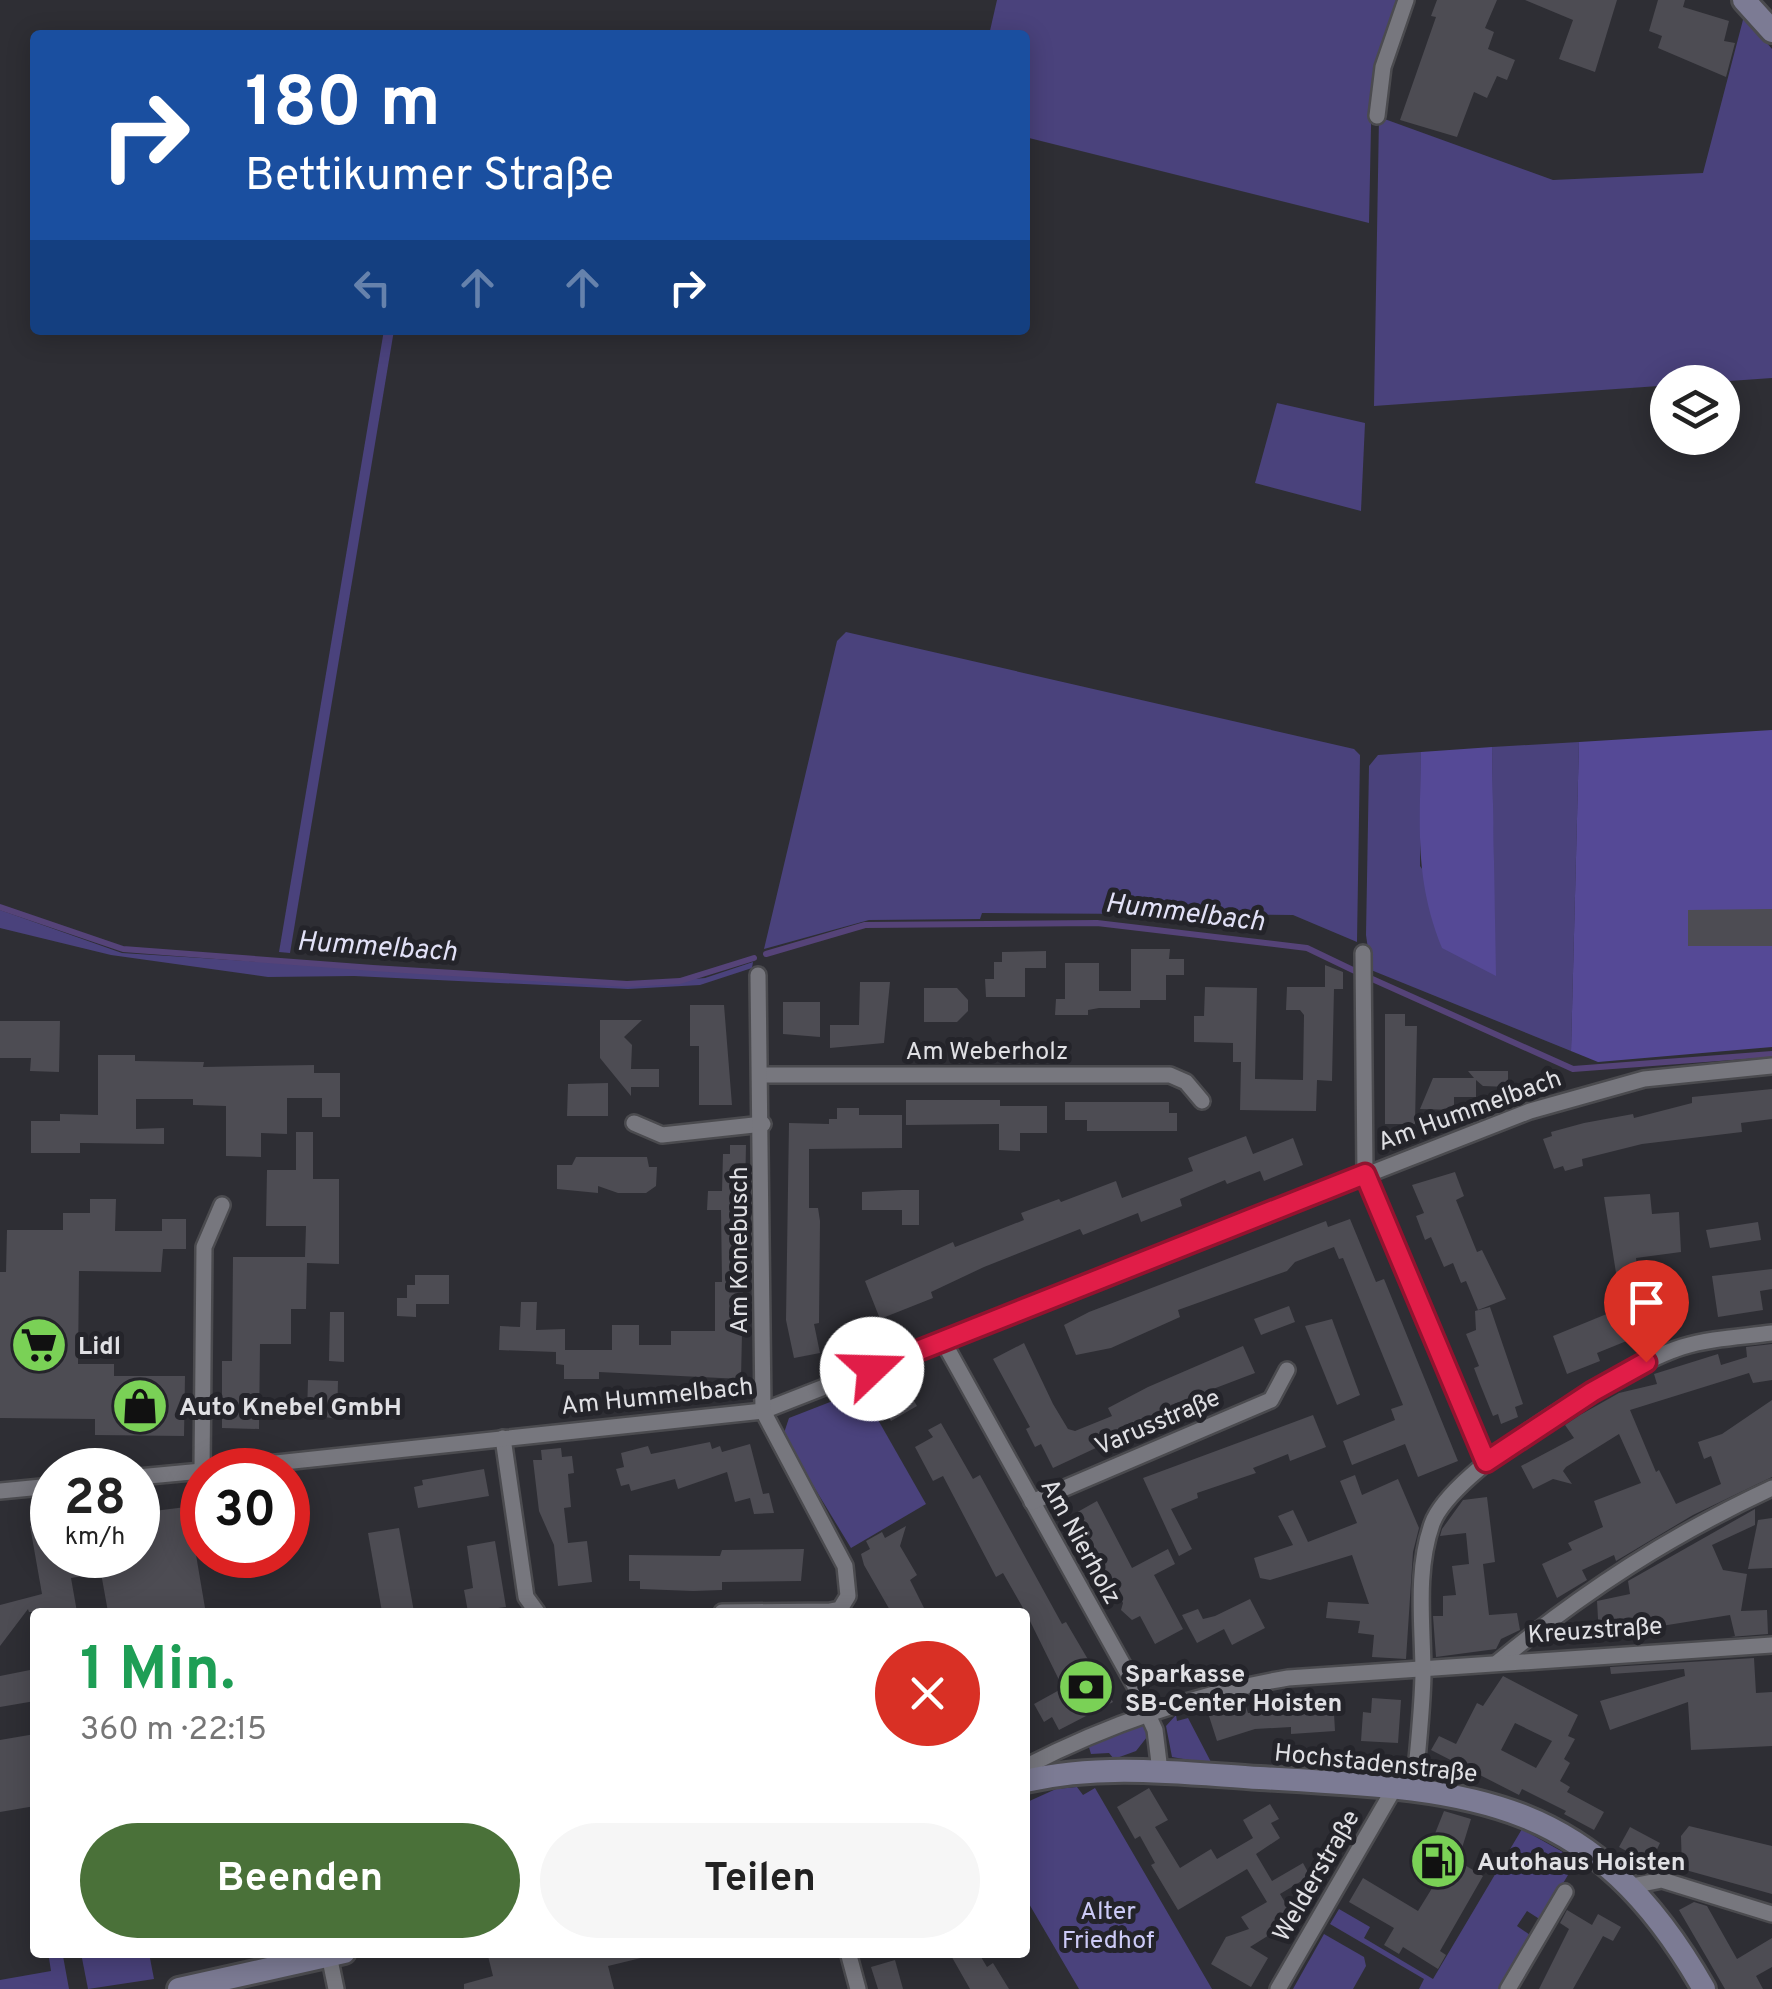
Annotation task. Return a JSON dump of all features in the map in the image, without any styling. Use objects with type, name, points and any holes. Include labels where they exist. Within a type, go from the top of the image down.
[{"type":"main road","points":[[1744,0],[1772,31]]},
{"type":"main road","name":"Hochstadenstraße","points":[[1030,1780],[1089,1770],[1160,1771],[1466,1795],[1548,1824],[1589,1850],[1632,1886],[1671,1934],[1704,1989]]},
{"type":"main road","points":[[178,1989],[318,1958]]},
{"type":"street","points":[[1377,116],[1383,67],[1406,0]]},
{"type":"street","points":[[1363,953],[1365,1174],[1486,1462]]},
{"type":"street","name":"Am Konebusch","points":[[758,975],[764,1410],[845,1566],[848,1596],[841,1608]]},
{"type":"street","name":"Am Hummelbach","points":[[310,1459],[764,1410],[1365,1174],[1582,1094],[1644,1078],[1772,1066]]},
{"type":"street","name":"Am Weberholz","points":[[761,1074],[1170,1075],[1186,1082],[1202,1101]]},
{"type":"street","name":"Am Konebusch","points":[[634,1124],[662,1135],[763,1124]]},
{"type":"street","points":[[204,1448],[204,1247],[222,1205]]},
{"type":"street","points":[[1404,1788],[1423,1670],[1422,1574],[1432,1525],[1448,1495],[1486,1462],[1592,1392],[1666,1352],[1703,1342],[1772,1333]]},
{"type":"street","name":"Am Nierholz","points":[[944,1341],[1149,1715],[1160,1771]]},
{"type":"street","name":"Varusstraße","points":[[1032,1502],[1271,1400],[1287,1370]]},
{"type":"street","points":[[503,1438],[526,1596],[534,1608]]},
{"type":"street","points":[[1498,1662],[1633,1560],[1690,1526],[1772,1488]]},
{"type":"street","points":[[0,1492],[30,1489]]},
{"type":"street","name":"Kreuzstraße","points":[[1030,1765],[1149,1715],[1250,1684],[1498,1662],[1772,1645]]},
{"type":"street","name":"Welderstraße","points":[[1278,1989],[1404,1788]]},
{"type":"street","points":[[1632,1886],[1662,1880],[1772,1914]]},
{"type":"street","points":[[1508,1989],[1565,1892]]},
{"type":"street","points":[[336,1958],[336,1989]]},
{"type":"street","points":[[850,1958],[858,1989]]},
{"type":"green space","points":[[997,0],[1399,0],[1372,78],[1369,223],[1030,138],[1030,30],[990,30]]},
{"type":"green space","points":[[1744,16],[1772,49],[1772,378],[1740,380],[1740,365],[1650,365],[1650,387],[1374,406],[1379,117],[1553,180],[1703,173]]},
{"type":"green space","points":[[383,335],[393,335],[290,953],[279,952]]},
{"type":"green space","points":[[1277,403],[1365,423],[1361,511],[1255,483]]},
{"type":"green space","points":[[846,632],[1354,749],[1360,755],[1357,942],[1293,915],[982,913],[980,919],[869,920],[764,949],[837,641]]},
{"type":"green space","points":[[1579,742],[1571,1051],[1371,970],[1366,935],[1369,766],[1378,755],[1421,752],[1420,866],[1495,975],[1492,747]]},
{"type":"green space","points":[[0,910],[122,953],[627,985],[705,978],[753,962],[752,968],[700,985],[628,989],[354,976],[268,977],[111,955],[0,928]]},
{"type":"green space","points":[[861,1390],[926,1504],[851,1548],[783,1436],[789,1418]]},
{"type":"green space","points":[[1176,1715],[1177,1721],[1188,1718],[1212,1764],[1172,1757],[1166,1726]]},
{"type":"green space","points":[[1145,1721],[1147,1737],[1136,1751],[1114,1759],[1109,1753],[1091,1754],[1088,1744]]},
{"type":"green space","name":"Alter Friedhof","points":[[1077,1787],[1083,1795],[1095,1788],[1212,1989],[1079,1989],[1030,1906],[1030,1801],[1056,1789]]},
{"type":"green space","points":[[1522,1829],[1577,1860],[1541,1920],[1527,1911],[1517,1926],[1533,1937],[1502,1989],[1419,1989],[1424,1979],[1330,1924],[1339,1909],[1370,1927],[1364,1938],[1433,1979]]},
{"type":"green space","points":[[1324,1934],[1364,1957],[1366,1966],[1353,1989],[1293,1989]]},
{"type":"green space","points":[[49,1958],[63,1958],[69,1989],[0,1989],[0,1980],[51,1971]]},
{"type":"green space","points":[[82,1958],[150,1958],[154,1979],[88,1989]]},
{"type":"shaded area","points":[[1772,730],[1772,1047],[1598,1062],[1571,1051],[1579,742]]},
{"type":"shaded area","points":[[1492,747],[1496,976],[1442,948],[1427,899],[1420,828],[1421,752]]},
{"type":"building","points":[[1437,0],[1497,0],[1485,28],[1494,32],[1488,49],[1515,60],[1507,80],[1497,76],[1487,98],[1474,92],[1457,137],[1400,120],[1436,17],[1431,16]]},
{"type":"building","points":[[1525,0],[1617,0],[1595,72],[1559,59],[1573,20]]},
{"type":"building","points":[[1658,0],[1685,0],[1683,7],[1729,21],[1724,41],[1735,43],[1726,77],[1658,48],[1662,36],[1649,31]]},
{"type":"building","points":[[1772,909],[1772,946],[1688,946],[1688,910]]},
{"type":"building","points":[[1131,949],[1170,949],[1169,959],[1184,959],[1184,975],[1166,975],[1166,1000],[1140,1000],[1140,1008],[1099,1008],[1088,1010],[1088,1015],[1055,1015],[1056,999],[1065,999],[1065,963],[1099,963],[1099,991],[1131,991]]},
{"type":"building","points":[[1046,951],[1046,968],[1025,968],[1025,997],[986,997],[985,979],[994,979],[994,962],[1002,962],[1002,952]]},
{"type":"building","points":[[1325,965],[1343,972],[1343,989],[1334,989],[1332,1081],[1317,1080],[1316,1111],[1240,1110],[1241,1062],[1233,1062],[1233,1043],[1194,1042],[1194,1016],[1204,1016],[1205,987],[1257,988],[1255,1079],[1303,1080],[1304,1015],[1300,1010],[1286,1010],[1287,987],[1325,987]]},
{"type":"building","points":[[860,982],[890,982],[884,1043],[830,1048],[830,1025],[859,1025]]},
{"type":"building","points":[[924,988],[957,988],[968,1000],[968,1011],[957,1022],[924,1022]]},
{"type":"building","points":[[783,1002],[820,1002],[820,1037],[783,1034]]},
{"type":"building","points":[[690,1005],[724,1005],[732,1105],[699,1105],[699,1046],[690,1046]]},
{"type":"building","points":[[1385,1014],[1405,1014],[1405,1026],[1417,1026],[1415,1124],[1385,1124]]},
{"type":"building","points":[[600,1020],[642,1020],[624,1037],[632,1045],[631,1069],[659,1069],[659,1087],[631,1087],[631,1096],[600,1058]]},
{"type":"building","points":[[0,1021],[60,1021],[59,1072],[30,1071],[31,1058],[0,1058]]},
{"type":"building","points":[[98,1055],[135,1055],[135,1061],[204,1062],[203,1067],[314,1065],[314,1073],[340,1073],[340,1117],[322,1117],[322,1098],[287,1098],[287,1134],[261,1133],[261,1157],[226,1156],[226,1106],[193,1105],[193,1099],[136,1099],[136,1129],[164,1128],[164,1144],[80,1143],[80,1153],[31,1153],[31,1121],[60,1121],[60,1114],[98,1115]]},
{"type":"building","points":[[1468,1071],[1508,1071],[1508,1087],[1483,1086],[1476,1080],[1476,1097],[1454,1097],[1454,1110],[1420,1109],[1433,1078],[1474,1078]]},
{"type":"building","points":[[608,1083],[608,1116],[567,1116],[568,1084]]},
{"type":"building","points":[[1772,1089],[1772,1119],[1741,1123],[1742,1132],[1642,1144],[1582,1159],[1583,1166],[1565,1171],[1563,1166],[1554,1169],[1543,1139],[1552,1136],[1551,1132],[1584,1123],[1633,1114],[1634,1118],[1692,1103],[1692,1097]]},
{"type":"building","points":[[906,1100],[1000,1100],[1000,1106],[1047,1106],[1047,1133],[1020,1133],[1020,1151],[999,1150],[999,1124],[906,1125]]},
{"type":"building","points":[[1065,1102],[1169,1102],[1169,1113],[1177,1113],[1177,1131],[1087,1131],[1087,1120],[1065,1120]]},
{"type":"building","points":[[837,1108],[859,1108],[859,1115],[902,1115],[902,1148],[809,1149],[809,1208],[818,1208],[820,1221],[819,1323],[814,1324],[820,1353],[794,1358],[786,1320],[789,1123],[829,1124],[829,1119],[837,1119]]},
{"type":"building","points":[[296,1132],[313,1132],[313,1179],[339,1179],[339,1264],[307,1263],[306,1309],[291,1309],[291,1344],[260,1344],[259,1429],[222,1428],[222,1361],[232,1361],[233,1257],[305,1257],[306,1226],[266,1226],[267,1170],[296,1170]]},
{"type":"building","points":[[1246,1136],[1253,1154],[1293,1138],[1303,1165],[1264,1181],[1260,1171],[1227,1184],[1225,1180],[1180,1199],[1182,1206],[1141,1222],[1138,1213],[1083,1235],[1080,1229],[984,1267],[931,1292],[933,1298],[880,1319],[865,1281],[953,1242],[955,1247],[1024,1220],[1021,1213],[1059,1199],[1061,1202],[1116,1181],[1122,1198],[1193,1171],[1188,1158]]},
{"type":"building","points":[[730,1145],[746,1145],[741,1379],[599,1372],[599,1379],[564,1379],[564,1365],[556,1364],[556,1352],[499,1350],[500,1326],[520,1327],[521,1302],[537,1302],[536,1330],[565,1329],[565,1350],[612,1350],[612,1325],[639,1325],[639,1345],[671,1345],[671,1331],[715,1331],[715,1282],[722,1282],[721,1210],[707,1210],[708,1191],[722,1191],[723,1154],[730,1154]]},
{"type":"building","points":[[576,1157],[647,1157],[649,1167],[657,1167],[656,1186],[646,1193],[618,1193],[598,1186],[598,1193],[557,1189],[557,1165],[572,1165]]},
{"type":"building","points":[[1455,1172],[1464,1196],[1456,1200],[1477,1252],[1482,1250],[1506,1299],[1478,1310],[1466,1281],[1461,1283],[1453,1263],[1444,1267],[1431,1237],[1425,1240],[1416,1216],[1424,1213],[1412,1185]]},
{"type":"building","points":[[919,1190],[919,1225],[902,1225],[902,1210],[862,1210],[862,1192]]},
{"type":"building","points":[[1650,1194],[1652,1214],[1679,1212],[1681,1252],[1636,1258],[1638,1274],[1617,1279],[1604,1197]]},
{"type":"building","points":[[90,1199],[116,1199],[115,1231],[162,1231],[162,1219],[186,1219],[186,1249],[163,1249],[161,1272],[79,1271],[78,1364],[114,1364],[114,1376],[185,1376],[184,1436],[95,1435],[95,1419],[0,1418],[0,1272],[6,1272],[7,1230],[63,1230],[63,1213],[90,1213]]},
{"type":"building","points":[[1350,1219],[1376,1282],[1384,1279],[1458,1461],[1418,1477],[1405,1444],[1352,1465],[1343,1441],[1395,1420],[1391,1409],[1403,1405],[1343,1258],[1339,1259],[1334,1247],[1295,1262],[1287,1271],[1178,1310],[1180,1317],[1111,1348],[1076,1355],[1064,1325],[1089,1312],[1326,1221],[1328,1227]]},
{"type":"building","points":[[1758,1222],[1761,1240],[1710,1248],[1706,1230]]},
{"type":"building","points":[[1772,1269],[1772,1289],[1760,1291],[1763,1310],[1718,1317],[1712,1276]]},
{"type":"building","points":[[415,1275],[449,1275],[449,1304],[416,1304],[416,1317],[397,1316],[397,1298],[407,1298],[407,1285],[415,1285]]},
{"type":"building","points":[[1656,1300],[1666,1325],[1597,1353],[1600,1361],[1567,1374],[1553,1336],[1631,1304],[1633,1309]]},
{"type":"building","points":[[1289,1306],[1295,1322],[1261,1335],[1254,1319]]},
{"type":"building","points":[[1490,1307],[1523,1404],[1515,1407],[1518,1417],[1501,1424],[1498,1414],[1493,1416],[1480,1384],[1474,1368],[1479,1366],[1466,1334],[1476,1330],[1475,1311]]},
{"type":"building","points":[[330,1312],[344,1312],[344,1362],[329,1361]]},
{"type":"building","points":[[1332,1319],[1360,1395],[1337,1405],[1305,1326]]},
{"type":"building","points":[[1024,1343],[1053,1404],[1068,1429],[1075,1431],[1112,1416],[1108,1408],[1148,1387],[1243,1346],[1255,1373],[1171,1405],[1173,1412],[1053,1468],[1041,1444],[1035,1447],[1026,1429],[1030,1427],[993,1359]]},
{"type":"building","points":[[1772,1344],[1772,1380],[1753,1383],[1749,1373],[1630,1410],[1656,1472],[1659,1470],[1676,1504],[1721,1484],[1711,1456],[1704,1459],[1698,1442],[1722,1434],[1772,1400],[1772,1477],[1693,1515],[1616,1561],[1614,1555],[1582,1570],[1587,1580],[1557,1598],[1542,1564],[1572,1550],[1568,1543],[1603,1527],[1594,1501],[1641,1483],[1619,1434],[1566,1467],[1563,1471],[1572,1484],[1553,1479],[1533,1489],[1521,1466],[1574,1438],[1565,1425],[1580,1415],[1619,1393],[1657,1384],[1654,1374],[1718,1354],[1721,1365],[1747,1357],[1746,1347]]},
{"type":"building","points":[[308,1380],[338,1381],[337,1419],[307,1414]]},
{"type":"building","points":[[904,1384],[917,1406],[891,1421],[878,1399]]},
{"type":"building","points":[[1313,1415],[1326,1447],[1290,1461],[1288,1454],[1253,1468],[1256,1473],[1197,1493],[1198,1498],[1171,1509],[1192,1549],[1179,1556],[1143,1478]]},
{"type":"building","points":[[941,1423],[973,1479],[980,1475],[1062,1624],[1066,1622],[1113,1702],[1059,1730],[1052,1717],[1044,1722],[1034,1704],[1063,1688],[1030,1621],[1030,1608],[1023,1608],[1003,1573],[996,1577],[943,1476],[933,1481],[915,1447],[933,1437],[928,1430]]},
{"type":"building","points":[[710,1442],[712,1449],[720,1446],[722,1452],[750,1444],[763,1494],[769,1493],[774,1513],[754,1514],[750,1498],[735,1502],[727,1472],[678,1489],[675,1479],[631,1491],[629,1484],[621,1486],[616,1469],[624,1467],[621,1453],[648,1446],[651,1454]]},
{"type":"building","points":[[561,1448],[562,1457],[572,1456],[574,1473],[568,1474],[571,1507],[564,1508],[568,1543],[587,1541],[592,1582],[558,1586],[554,1545],[539,1511],[533,1460],[542,1460],[541,1450]]},
{"type":"building","points":[[484,1469],[489,1496],[418,1508],[414,1487],[423,1485],[422,1480]]},
{"type":"building","points":[[1355,1475],[1362,1495],[1398,1479],[1419,1528],[1413,1552],[1406,1659],[1372,1657],[1374,1635],[1358,1633],[1360,1621],[1326,1618],[1328,1602],[1369,1604],[1352,1555],[1270,1580],[1260,1578],[1254,1558],[1293,1545],[1278,1516],[1293,1510],[1308,1542],[1357,1523],[1340,1481]]},
{"type":"building","points":[[1487,1497],[1495,1562],[1483,1564],[1489,1615],[1517,1613],[1520,1630],[1501,1639],[1496,1649],[1436,1657],[1433,1616],[1443,1616],[1443,1596],[1456,1595],[1452,1566],[1469,1564],[1466,1533],[1440,1536],[1442,1529],[1463,1500]]},
{"type":"building","points":[[1097,1501],[1132,1568],[1168,1549],[1175,1564],[1154,1575],[1183,1629],[1155,1644],[1140,1616],[1132,1620],[1121,1610],[1123,1603],[1074,1514]]},
{"type":"building","points":[[180,1508],[180,1578],[200,1578],[205,1608],[107,1608],[102,1578],[160,1578],[160,1510]]},
{"type":"building","points":[[1755,1509],[1755,1525],[1712,1545],[1723,1570],[1747,1574],[1741,1611],[1767,1610],[1768,1634],[1730,1637],[1735,1636],[1730,1615],[1599,1636],[1597,1601],[1630,1594],[1628,1581]]},
{"type":"building","points":[[1772,1518],[1772,1568],[1748,1569],[1758,1520]]},
{"type":"building","points":[[906,1526],[900,1546],[917,1575],[910,1580],[924,1608],[889,1608],[864,1565],[861,1554],[870,1549],[866,1541],[882,1532],[885,1538]]},
{"type":"building","points":[[399,1528],[413,1608],[381,1608],[368,1533]]},
{"type":"building","points":[[495,1541],[506,1607],[467,1608],[464,1590],[473,1588],[467,1546]]},
{"type":"building","points":[[804,1549],[801,1581],[722,1582],[722,1590],[693,1591],[640,1589],[640,1581],[629,1581],[629,1555],[720,1556],[722,1550]]},
{"type":"building","points":[[39,1578],[71,1578],[76,1608],[30,1608],[0,1646],[0,1605],[42,1594]]},
{"type":"building","points":[[1250,1599],[1265,1628],[1232,1645],[1224,1629],[1197,1643],[1182,1615],[1198,1609],[1203,1619]]},
{"type":"building","points":[[1754,1658],[1756,1693],[1772,1692],[1772,1746],[1691,1750],[1688,1702],[1610,1730],[1600,1701],[1685,1676],[1684,1669],[1611,1674],[1610,1667]]},
{"type":"building","points":[[30,1670],[30,1702],[0,1707],[0,1676]]},
{"type":"building","points":[[1503,1676],[1578,1715],[1568,1736],[1575,1739],[1564,1759],[1570,1763],[1560,1781],[1570,1787],[1567,1792],[1604,1812],[1594,1830],[1522,1789],[1519,1795],[1431,1750],[1439,1736],[1456,1744],[1477,1703],[1483,1706]],"holes":[[[1515,1723],[1552,1741],[1536,1768],[1501,1750]]]},
{"type":"building","points":[[1333,1696],[1335,1731],[1291,1734],[1291,1727],[1255,1729],[1217,1741],[1209,1716],[1245,1704],[1248,1713],[1290,1709],[1289,1698]]},
{"type":"building","points":[[1372,1698],[1401,1700],[1398,1743],[1361,1741],[1363,1712],[1371,1713]]},
{"type":"building","points":[[30,1735],[30,1807],[0,1812],[0,1740]]},
{"type":"building","points":[[1149,1788],[1168,1820],[1155,1827],[1180,1868],[1211,1849],[1217,1859],[1253,1838],[1243,1820],[1270,1804],[1279,1819],[1271,1823],[1280,1838],[1256,1854],[1272,1881],[1303,1863],[1310,1876],[1280,1894],[1295,1919],[1250,1947],[1268,1958],[1251,1987],[1211,1964],[1226,1937],[1249,1929],[1241,1917],[1267,1902],[1247,1869],[1178,1910],[1151,1865],[1155,1863],[1140,1836],[1135,1839],[1117,1807]]},
{"type":"building","points":[[1444,1811],[1471,1819],[1458,1861],[1483,1876],[1440,1951],[1446,1955],[1438,1969],[1403,1947],[1399,1954],[1384,1945],[1394,1928],[1349,1902],[1363,1878],[1418,1911],[1442,1872],[1424,1861]]},
{"type":"building","points":[[1689,1826],[1772,1846],[1772,1894],[1682,1869],[1681,1836]]},
{"type":"building","points":[[1630,1827],[1660,1843],[1650,1864],[1619,1847]]},
{"type":"building","points":[[1694,1902],[1707,1906],[1737,1959],[1772,1938],[1772,1967],[1756,1976],[1763,1989],[1725,1989],[1679,1910]]},
{"type":"building","points":[[1567,1910],[1592,1925],[1598,1914],[1621,1927],[1613,1941],[1603,1936],[1573,1989],[1539,1989],[1569,1929],[1560,1923]]},
{"type":"building","points":[[488,1958],[641,1958],[608,1966],[614,1989],[464,1989],[464,1984],[493,1976]]},
{"type":"building","points":[[952,1958],[982,1958],[987,1967],[993,1963],[1009,1989],[970,1989]]},
{"type":"building","points":[[895,1960],[903,1989],[878,1989],[871,1967]]},
{"type":"waterway","name":"Hummelbach","points":[[0,907],[123,949],[373,968],[627,984],[680,981],[754,958]]},
{"type":"waterway","name":"Hummelbach","points":[[766,954],[865,925],[1097,923],[1307,948],[1357,972]]},
{"type":"waterway","name":"Hummelbach","points":[[1370,978],[1573,1069],[1772,1054]]},
{"type":"place","name":"Lidl","points":[[39,1345]]},
{"type":"place","name":"Auto Knebel GmbH","points":[[140,1406]]},
{"type":"place","name":"Sparkasse SB-Center Hoisten","points":[[1086,1687]]},
{"type":"place","name":"Autohaus Hoisten","points":[[1438,1861]]},
{"type":"route","points":[[872,1369],[1365,1174],[1486,1462],[1592,1392],[1646,1362]]}]
